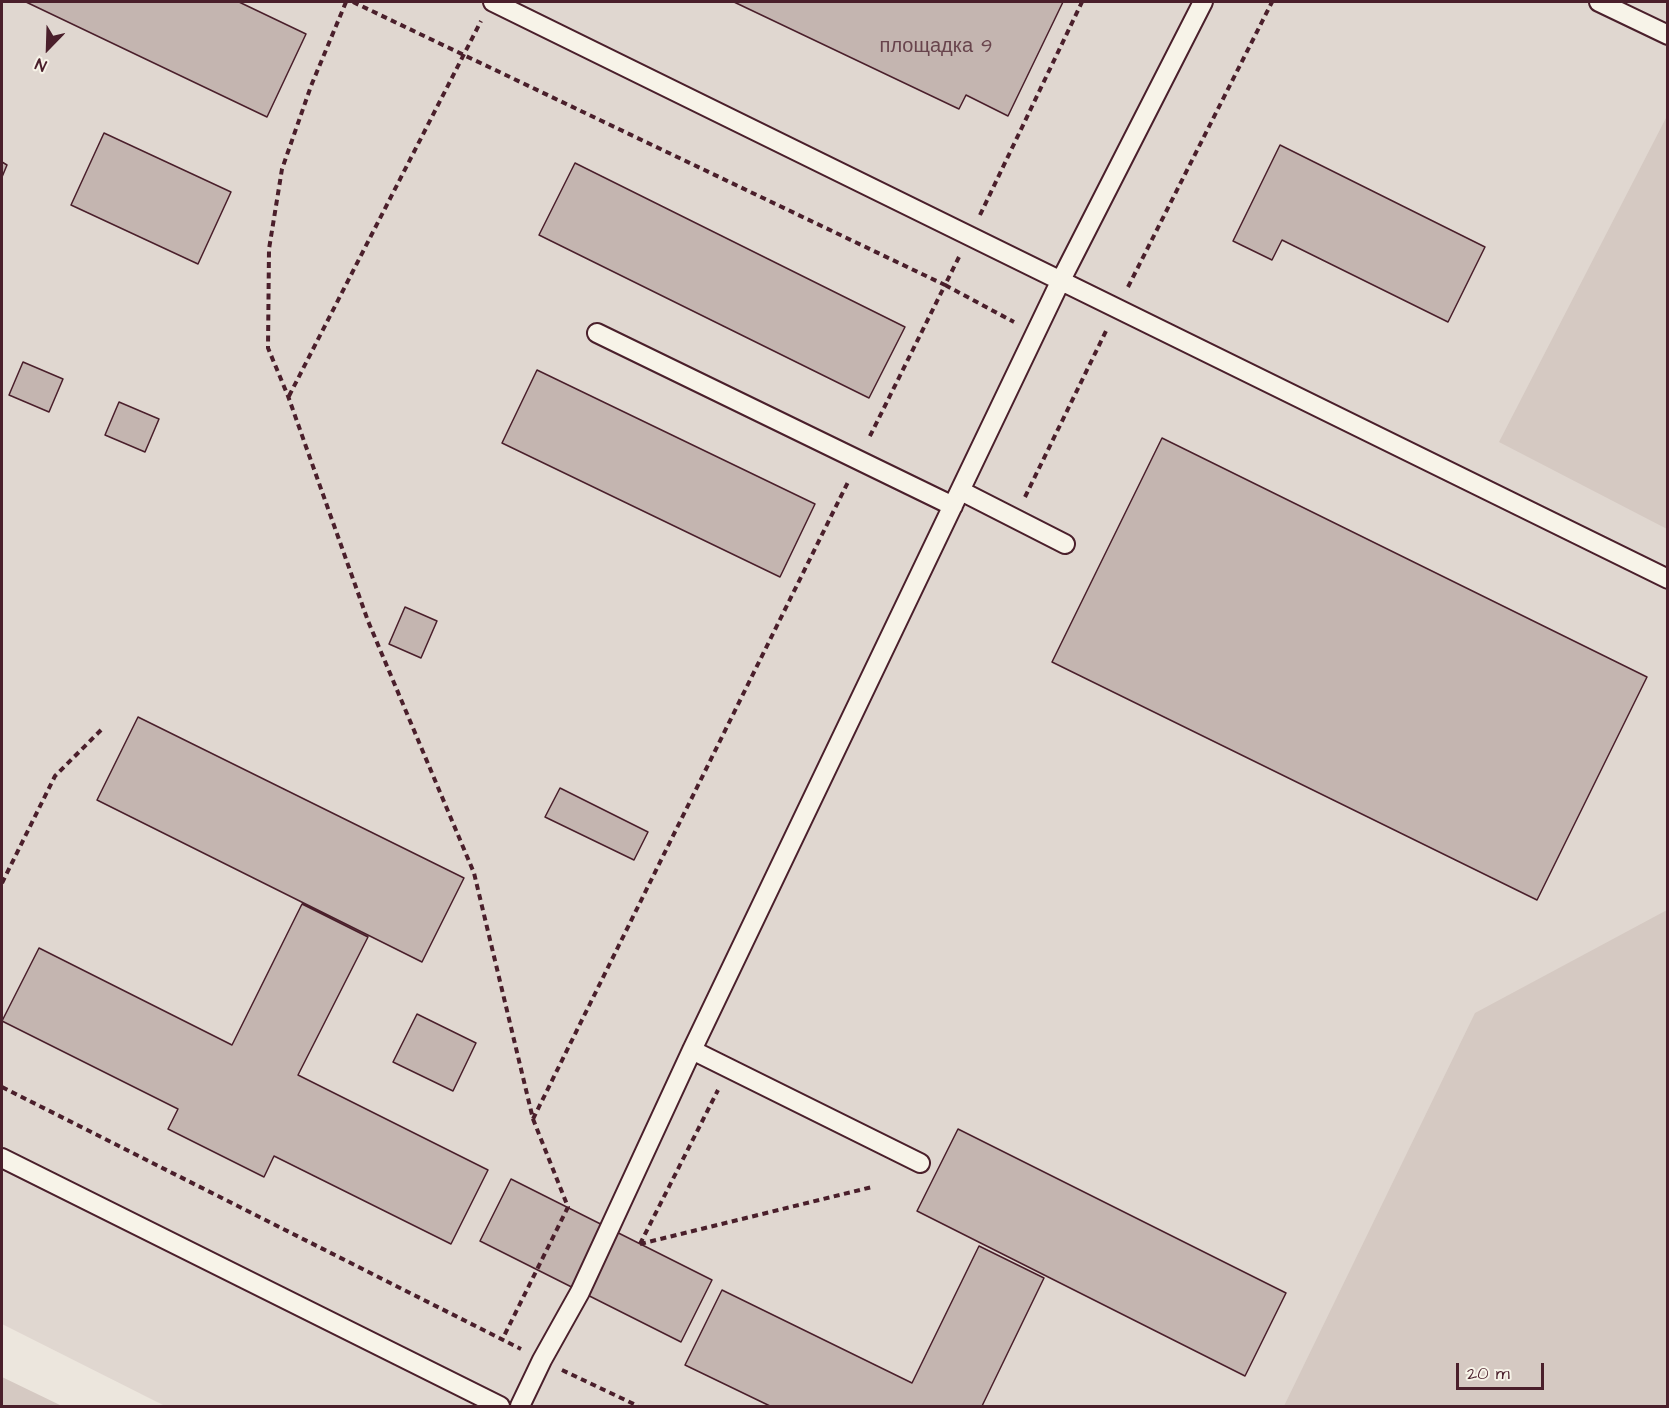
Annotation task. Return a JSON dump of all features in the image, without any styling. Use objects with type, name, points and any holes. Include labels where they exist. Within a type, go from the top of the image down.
[{"type":"lane","points":[[520,1407],[542,1360],[580,1292],[692,1050],[1060,282],[1203,2]]},
{"type":"lane","points":[[1599,2],[1668,35]]},
{"type":"lane","points":[[489,7],[970,237],[1668,579]]},
{"type":"lane","points":[[597,333],[858,460],[957,499],[1015,518],[1065,544]]},
{"type":"lane","points":[[692,1050],[920,1163]]},
{"type":"lane","points":[[2,1158],[500,1407]]},
{"type":"path","points":[[346,2],[311,86],[282,169],[269,249],[268,348],[288,396],[368,621],[474,873],[533,1119],[568,1207],[502,1340]]},
{"type":"path","points":[[353,2],[465,53],[945,285],[1036,333]]},
{"type":"path","points":[[533,1119],[970,237],[1082,2]]},
{"type":"path","points":[[1015,518],[1117,309],[1272,2]]},
{"type":"path","points":[[288,396],[489,7]]},
{"type":"path","points":[[2,882],[55,776],[104,727]]},
{"type":"path","points":[[729,1068],[640,1244],[872,1187]]},
{"type":"path","points":[[2,1088],[638,1407]]},
{"type":"shaded area","points":[[2,2],[1667,2],[1667,1406],[165,1406],[2,1324]]},
{"type":"shaded area","points":[[1667,116],[1667,529],[1499,442]]},
{"type":"shaded area","points":[[1667,910],[1667,1406],[1284,1406],[1475,1013]]},
{"type":"shaded area","points":[[2,1377],[62,1406],[2,1406]]},
{"type":"building","points":[[26,2],[239,2],[306,34],[267,117]]},
{"type":"building","points":[[734,2],[1063,2],[1008,116],[966,95],[959,109]]},
{"type":"building","points":[[104,133],[231,192],[198,264],[71,205]]},
{"type":"building","points":[[1280,145],[1485,247],[1448,322],[1282,240],[1272,260],[1233,241]]},
{"type":"building","points":[[2,162],[7,165],[2,177]]},
{"type":"building","points":[[575,163],[905,327],[869,398],[539,235]]},
{"type":"building","points":[[23,362],[63,379],[49,412],[9,395]]},
{"type":"building","points":[[537,370],[815,504],[780,577],[502,443]]},
{"type":"building","points":[[119,402],[159,419],[145,452],[105,435]]},
{"type":"building","points":[[1162,438],[1647,677],[1537,900],[1052,662]]},
{"type":"building","points":[[405,607],[437,621],[421,658],[389,644]]},
{"type":"building","points":[[138,717],[464,878],[422,962],[97,800]]},
{"type":"building","points":[[560,788],[648,832],[634,860],[545,817]]},
{"type":"building","points":[[302,904],[368,937],[298,1075],[488,1170],[451,1244],[274,1156],[264,1177],[168,1129],[178,1109],[2,1021],[39,948],[232,1045]]},
{"type":"building","points":[[417,1014],[476,1043],[453,1091],[393,1062]]},
{"type":"building","points":[[958,1129],[1286,1293],[1245,1376],[917,1211]]},
{"type":"building","points":[[511,1179],[712,1280],[681,1342],[480,1241]]},
{"type":"building","points":[[979,1246],[1044,1278],[982,1406],[770,1406],[685,1365],[722,1290],[912,1383]]}]
